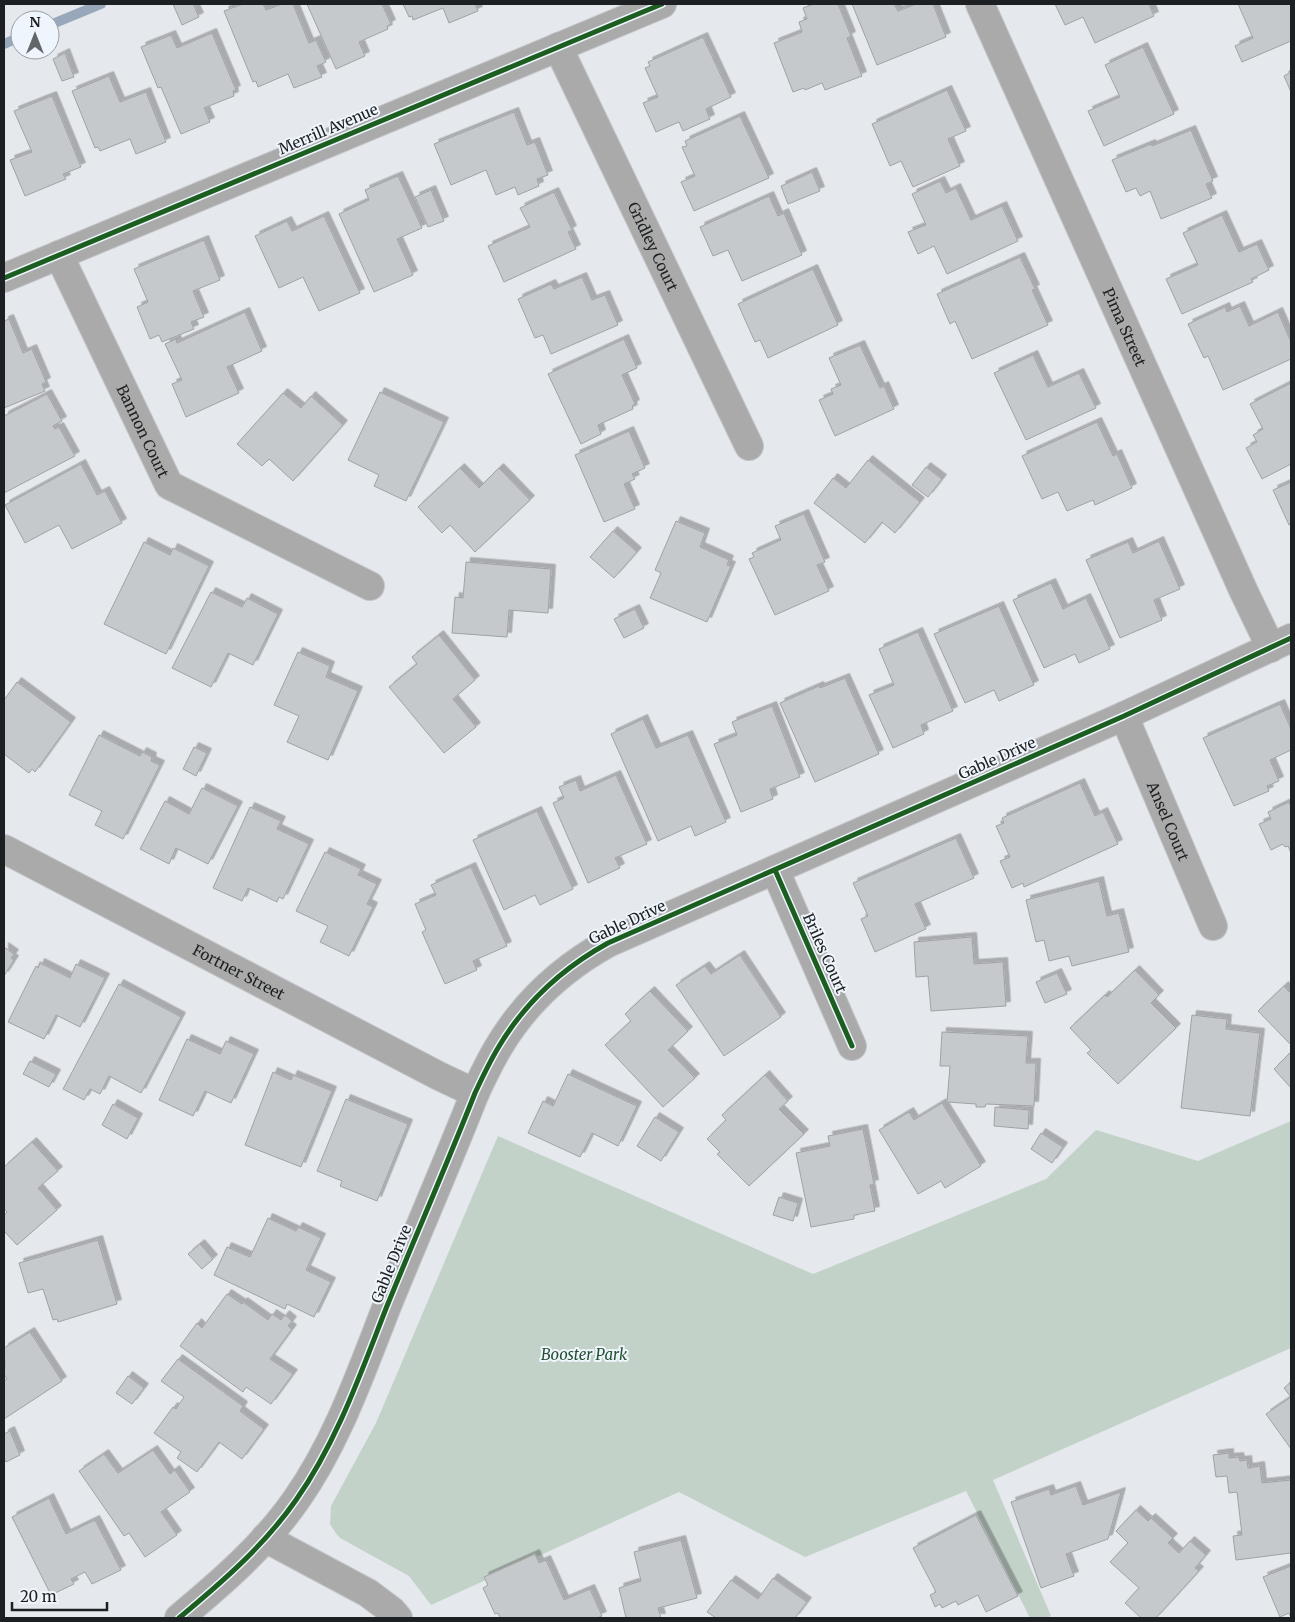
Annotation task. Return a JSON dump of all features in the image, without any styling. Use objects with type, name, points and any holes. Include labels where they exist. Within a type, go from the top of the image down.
[{"type":"street","name":"Merrill Avenue","points":[[4,278],[662,4]]},
{"type":"street","name":"Pima Street","points":[[980,4],[1240,582],[1281,643]]},
{"type":"street","name":"Gridley Court","points":[[558,47],[749,446]]},
{"type":"street","name":"Bannon Court","points":[[59,255],[169,485],[370,586]]},
{"type":"street","name":"Gable Drive","points":[[179,1618],[236,1569],[265,1538],[296,1501],[319,1463],[357,1384],[475,1093],[497,1049],[514,1023],[552,982],[574,963],[608,943],[1124,716],[1281,643]]},
{"type":"street","name":"Ansel Court","points":[[1124,716],[1214,926]]},
{"type":"street","name":"Fortner Street","points":[[4,849],[475,1093]]},
{"type":"street","name":"Briles Court","points":[[775,870],[852,1046]]},
{"type":"street","points":[[265,1538],[368,1593],[392,1611],[398,1618]]},
{"type":"green space","name":"Booster Park","points":[[1291,1121],[1291,1348],[993,1480],[1051,1616],[1046,1618],[1030,1618],[966,1491],[805,1557],[679,1492],[431,1605],[409,1576],[340,1538],[330,1524],[331,1506],[376,1423],[498,1136],[813,1274],[1046,1179],[1096,1130],[1198,1161]]},
{"type":"building","points":[[173,4],[193,4],[199,17],[182,25]]},
{"type":"building","points":[[243,4],[263,4],[266,10],[282,4],[293,4],[309,43],[316,40],[326,62],[317,66],[322,77],[294,88],[288,74],[258,87],[256,81],[253,82],[224,11]]},
{"type":"building","points":[[307,4],[382,4],[391,24],[387,26],[388,29],[359,42],[365,56],[336,69]]},
{"type":"building","points":[[403,4],[475,4],[478,11],[449,23],[443,8],[413,20],[412,16],[409,17]]},
{"type":"building","points":[[814,4],[838,4],[851,36],[847,38],[862,76],[825,90],[822,83],[805,90],[804,88],[793,92],[774,43],[802,32],[799,22],[807,19],[803,8]]},
{"type":"building","points":[[852,4],[894,4],[898,11],[916,4],[933,4],[946,37],[877,65]]},
{"type":"building","points":[[1055,4],[1149,4],[1154,16],[1095,43],[1083,17],[1065,25]]},
{"type":"building","points":[[1238,4],[1291,4],[1291,41],[1242,62],[1235,46],[1253,38]]},
{"type":"building","points":[[212,33],[236,90],[233,91],[234,96],[204,108],[210,122],[181,134],[161,87],[158,88],[141,47],[171,35],[177,48]]},
{"type":"building","points":[[703,37],[731,97],[706,109],[710,119],[683,131],[679,122],[656,132],[643,103],[658,97],[645,68],[650,66],[648,62]]},
{"type":"building","points":[[1143,47],[1174,114],[1104,146],[1088,111],[1120,97],[1105,65]]},
{"type":"building","points":[[65,53],[74,77],[62,81],[53,60],[60,60],[60,56]]},
{"type":"building","points":[[1291,72],[1291,92],[1284,76]]},
{"type":"building","points":[[109,76],[120,102],[146,92],[166,142],[136,154],[130,139],[100,151],[98,147],[95,148],[72,91]]},
{"type":"building","points":[[947,90],[966,131],[948,139],[960,166],[913,187],[901,161],[890,166],[872,124]]},
{"type":"building","points":[[52,96],[81,167],[63,174],[66,179],[25,196],[10,160],[32,152],[14,111]]},
{"type":"building","points":[[514,112],[527,145],[535,142],[548,175],[537,179],[539,186],[518,195],[515,187],[496,195],[486,170],[451,185],[434,144]]},
{"type":"building","points":[[740,116],[769,178],[694,211],[681,182],[695,176],[682,147],[687,146],[685,141]]},
{"type":"building","points":[[1191,130],[1213,181],[1206,184],[1212,198],[1161,219],[1150,191],[1140,196],[1136,188],[1126,192],[1112,160]]},
{"type":"building","points":[[812,172],[820,191],[788,204],[781,186]]},
{"type":"building","points":[[398,176],[422,228],[397,239],[413,275],[374,292],[339,214],[369,200],[365,190]]},
{"type":"building","points":[[940,181],[946,193],[956,188],[971,220],[1002,206],[1018,241],[947,274],[934,246],[918,254],[908,232],[926,225],[912,194]]},
{"type":"building","points":[[431,190],[444,221],[428,227],[415,197]]},
{"type":"building","points":[[554,192],[572,230],[568,232],[576,249],[504,282],[488,246],[530,227],[520,208]]},
{"type":"building","points":[[769,196],[778,216],[784,213],[802,255],[742,281],[728,250],[713,256],[700,227]]},
{"type":"building","points":[[1222,215],[1239,252],[1257,244],[1269,270],[1251,279],[1253,282],[1182,314],[1166,279],[1198,265],[1183,233]]},
{"type":"building","points":[[324,216],[360,293],[319,311],[303,277],[279,288],[255,236],[287,221],[292,231]]},
{"type":"building","points":[[204,240],[220,280],[193,291],[204,317],[191,322],[194,329],[162,342],[159,335],[150,339],[137,307],[148,302],[134,269]]},
{"type":"building","points":[[1020,257],[1035,289],[1032,290],[1048,325],[972,359],[955,321],[950,324],[937,294]]},
{"type":"building","points":[[813,269],[838,325],[768,358],[760,340],[755,342],[738,304]]},
{"type":"building","points":[[582,277],[592,300],[605,295],[618,325],[551,354],[543,335],[535,338],[518,299],[551,284],[554,289]]},
{"type":"building","points":[[1240,306],[1249,326],[1278,312],[1291,342],[1291,359],[1223,390],[1208,356],[1204,358],[1188,324],[1225,307],[1227,312]]},
{"type":"building","points":[[245,312],[262,351],[227,367],[239,393],[186,417],[172,384],[182,380],[165,344],[176,339],[177,343]]},
{"type":"building","points":[[9,319],[23,353],[32,349],[46,382],[42,384],[45,391],[4,408],[4,321]]},
{"type":"building","points":[[624,339],[637,368],[622,375],[635,404],[632,406],[633,409],[598,425],[601,434],[581,444],[548,374]]},
{"type":"building","points":[[860,345],[880,388],[884,386],[894,409],[835,436],[819,400],[833,394],[831,389],[841,385],[829,358]]},
{"type":"building","points":[[1033,355],[1048,387],[1079,373],[1096,408],[1026,440],[994,373]]},
{"type":"building","points":[[1291,383],[1291,464],[1262,479],[1246,448],[1257,442],[1253,435],[1263,429],[1250,404]]},
{"type":"building","points":[[380,392],[444,422],[406,501],[374,486],[379,475],[348,460]]},
{"type":"building","points":[[283,393],[301,408],[311,396],[343,425],[293,481],[269,459],[262,466],[237,444]]},
{"type":"building","points":[[47,394],[62,421],[53,426],[55,429],[59,427],[75,456],[4,493],[4,416]]},
{"type":"building","points":[[1097,422],[1113,456],[1117,454],[1132,488],[1095,505],[1093,500],[1067,511],[1058,492],[1042,499],[1022,456]]},
{"type":"building","points":[[629,431],[645,468],[632,474],[635,479],[624,484],[635,509],[604,522],[575,455]]},
{"type":"building","points":[[868,460],[920,502],[895,533],[882,522],[865,543],[814,503],[833,478],[846,488]]},
{"type":"building","points":[[81,464],[97,495],[105,491],[122,523],[72,549],[59,525],[25,543],[5,505]]},
{"type":"building","points":[[926,467],[942,479],[928,497],[912,485]]},
{"type":"building","points":[[460,468],[479,488],[499,468],[530,500],[475,552],[450,525],[442,533],[418,507]]},
{"type":"building","points":[[1291,482],[1291,524],[1289,525],[1273,490]]},
{"type":"building","points":[[804,514],[825,562],[817,565],[829,591],[775,615],[749,559],[754,557],[752,553],[781,540],[775,526]]},
{"type":"building","points":[[676,521],[705,533],[700,547],[729,560],[727,565],[731,566],[707,622],[650,598],[661,573],[655,570]]},
{"type":"building","points":[[613,531],[637,552],[614,578],[590,557]]},
{"type":"building","points":[[1159,541],[1180,589],[1154,600],[1162,620],[1120,638],[1086,560],[1128,542],[1133,553]]},
{"type":"building","points":[[144,542],[170,555],[173,548],[209,566],[166,654],[104,624]]},
{"type":"building","points":[[466,562],[551,569],[548,613],[509,610],[507,637],[452,633],[455,597],[463,598]]},
{"type":"building","points":[[1051,583],[1063,609],[1086,598],[1110,649],[1079,663],[1075,654],[1044,668],[1013,600]]},
{"type":"building","points":[[211,592],[242,607],[247,598],[278,614],[253,665],[228,653],[211,687],[172,668]]},
{"type":"building","points":[[999,606],[1034,685],[999,701],[994,690],[965,703],[934,634]]},
{"type":"building","points":[[635,609],[644,628],[624,638],[614,619]]},
{"type":"building","points":[[918,632],[953,711],[921,725],[924,734],[893,748],[869,695],[894,685],[879,649]]},
{"type":"building","points":[[439,635],[475,680],[453,699],[476,727],[444,753],[389,687],[417,664],[412,657]]},
{"type":"building","points":[[298,652],[330,666],[326,677],[358,691],[328,760],[287,742],[299,716],[274,705]]},
{"type":"building","points":[[845,678],[879,754],[815,782],[780,703],[819,686],[820,688]]},
{"type":"building","points":[[17,682],[71,722],[35,772],[32,769],[29,773],[4,754],[4,700]]},
{"type":"building","points":[[1280,704],[1291,729],[1291,750],[1270,760],[1279,781],[1267,786],[1269,791],[1234,806],[1203,738]]},
{"type":"building","points":[[772,706],[800,777],[770,789],[773,799],[741,812],[714,744],[737,735],[732,722]]},
{"type":"building","points":[[643,719],[656,748],[688,735],[726,822],[695,836],[691,826],[658,841],[611,734]]},
{"type":"building","points":[[99,735],[140,756],[142,752],[152,757],[151,761],[160,765],[123,839],[95,825],[102,811],[69,795]]},
{"type":"building","points":[[194,747],[207,753],[196,776],[183,769]]},
{"type":"building","points":[[616,775],[647,844],[615,858],[620,868],[588,883],[553,803],[564,798],[559,787],[576,780],[580,791]]},
{"type":"building","points":[[1080,783],[1095,816],[1103,812],[1118,844],[1024,887],[1023,883],[1012,888],[1000,861],[1010,857],[996,826],[1004,823],[1002,818]]},
{"type":"building","points":[[202,788],[238,806],[208,864],[176,848],[169,864],[140,849],[165,801],[189,814]]},
{"type":"building","points":[[1289,802],[1291,807],[1291,853],[1288,846],[1285,847],[1283,844],[1271,850],[1259,824],[1271,819],[1268,812]]},
{"type":"building","points":[[250,807],[281,821],[277,829],[309,844],[283,899],[279,897],[277,902],[248,888],[242,901],[213,888]]},
{"type":"building","points":[[537,811],[573,889],[540,905],[535,895],[504,910],[473,840]]},
{"type":"building","points":[[956,838],[974,878],[915,904],[926,929],[875,952],[861,919],[868,916],[853,883]]},
{"type":"building","points":[[325,852],[361,869],[358,875],[377,884],[367,904],[373,907],[349,956],[320,942],[328,926],[296,911]]},
{"type":"building","points":[[471,867],[507,946],[473,961],[477,970],[445,984],[422,932],[426,930],[415,904],[436,895],[431,885]]},
{"type":"building","points":[[1099,881],[1107,916],[1119,913],[1129,952],[1072,966],[1069,956],[1049,961],[1044,940],[1036,942],[1026,900]]},
{"type":"building","points":[[972,937],[974,964],[1003,962],[1006,1006],[931,1011],[928,976],[916,977],[914,942]]},
{"type":"building","points":[[4,947],[14,954],[11,958],[14,960],[4,976]]},
{"type":"building","points":[[740,955],[781,1017],[724,1056],[676,985],[705,966],[711,974]]},
{"type":"building","points":[[40,963],[70,978],[76,964],[105,978],[80,1027],[56,1015],[44,1039],[8,1022],[36,966],[38,968]]},
{"type":"building","points":[[1135,970],[1159,995],[1151,1003],[1176,1028],[1118,1084],[1087,1053],[1091,1050],[1070,1028],[1105,995],[1107,997]]},
{"type":"building","points":[[1057,973],[1067,994],[1045,1003],[1036,982]]},
{"type":"building","points":[[119,984],[181,1017],[141,1093],[109,1076],[100,1094],[90,1089],[84,1100],[63,1089]]},
{"type":"building","points":[[1284,986],[1289,992],[1291,990],[1291,1045],[1258,1011]]},
{"type":"building","points":[[650,991],[688,1031],[668,1050],[695,1078],[663,1107],[605,1045],[631,1021],[625,1014]]},
{"type":"building","points":[[1192,1015],[1227,1019],[1226,1029],[1260,1033],[1250,1116],[1181,1108]]},
{"type":"building","points":[[942,1032],[1028,1036],[1026,1063],[1036,1063],[1034,1106],[986,1104],[985,1107],[976,1107],[976,1104],[947,1102],[950,1066],[940,1066]]},
{"type":"building","points":[[187,1039],[220,1054],[226,1041],[254,1054],[231,1103],[205,1091],[193,1116],[159,1100]]},
{"type":"building","points":[[1291,1052],[1291,1088],[1274,1069]]},
{"type":"building","points":[[30,1061],[56,1074],[49,1087],[23,1074]]},
{"type":"building","points":[[273,1072],[291,1080],[293,1075],[332,1091],[301,1167],[245,1145]]},
{"type":"building","points":[[568,1074],[637,1106],[618,1146],[592,1133],[580,1157],[528,1133],[543,1101],[553,1106]]},
{"type":"building","points":[[765,1075],[788,1101],[779,1109],[804,1134],[749,1186],[717,1154],[720,1152],[707,1139],[726,1120],[722,1115]]},
{"type":"building","points":[[346,1099],[408,1124],[377,1201],[340,1186],[342,1181],[317,1171]]},
{"type":"building","points":[[942,1103],[981,1166],[945,1188],[941,1181],[918,1194],[879,1130],[909,1112],[914,1120]]},
{"type":"building","points":[[113,1104],[138,1118],[127,1139],[102,1125]]},
{"type":"building","points":[[995,1107],[1029,1110],[1028,1129],[994,1126]]},
{"type":"building","points":[[655,1117],[679,1132],[661,1161],[637,1146]]},
{"type":"building","points":[[863,1129],[874,1184],[870,1185],[875,1211],[854,1215],[854,1219],[811,1227],[796,1153],[830,1146],[828,1136]]},
{"type":"building","points":[[1041,1133],[1063,1147],[1052,1163],[1031,1149]]},
{"type":"building","points":[[32,1142],[58,1171],[38,1188],[57,1210],[17,1245],[4,1231],[4,1215],[7,1212],[4,1208],[4,1167]]},
{"type":"building","points":[[779,1197],[798,1203],[793,1221],[773,1215]]},
{"type":"building","points":[[268,1218],[296,1231],[298,1227],[321,1238],[306,1270],[331,1282],[314,1317],[287,1304],[285,1309],[214,1275],[227,1247],[250,1257]]},
{"type":"building","points":[[98,1240],[117,1304],[58,1322],[57,1319],[53,1320],[43,1289],[28,1293],[19,1263]]},
{"type":"building","points":[[200,1244],[213,1259],[202,1269],[188,1254]]},
{"type":"building","points":[[227,1294],[242,1304],[243,1302],[268,1320],[272,1314],[281,1320],[285,1315],[292,1321],[288,1326],[292,1329],[270,1359],[293,1374],[271,1404],[246,1387],[243,1392],[180,1346],[197,1323],[202,1328]]},
{"type":"building","points":[[30,1332],[62,1381],[4,1419],[4,1381],[7,1379],[4,1374],[4,1348]]},
{"type":"building","points":[[178,1359],[243,1406],[240,1411],[264,1429],[242,1459],[219,1442],[197,1472],[177,1458],[181,1452],[154,1433],[173,1407],[176,1409],[184,1397],[161,1381]]},
{"type":"building","points":[[128,1376],[144,1388],[132,1404],[116,1393]]},
{"type":"building","points":[[1291,1382],[1291,1397],[1284,1388]]},
{"type":"building","points":[[1291,1397],[1291,1449],[1266,1414]]},
{"type":"building","points":[[10,1431],[20,1455],[6,1462],[4,1458],[4,1434]]},
{"type":"building","points":[[153,1450],[170,1474],[175,1470],[190,1492],[161,1512],[177,1535],[145,1557],[129,1533],[124,1536],[79,1471],[104,1454],[118,1473]]},
{"type":"building","points":[[1229,1453],[1229,1458],[1239,1457],[1240,1461],[1247,1460],[1248,1468],[1260,1466],[1262,1483],[1291,1480],[1291,1553],[1236,1560],[1233,1536],[1242,1535],[1237,1492],[1229,1493],[1227,1476],[1216,1477],[1213,1455]]},
{"type":"building","points":[[1076,1486],[1083,1505],[1121,1492],[1108,1539],[1066,1554],[1074,1576],[1041,1588],[1011,1502],[1049,1489],[1051,1495]]},
{"type":"building","points":[[49,1498],[66,1534],[95,1520],[121,1570],[92,1584],[85,1572],[71,1579],[74,1584],[51,1595],[12,1517]]},
{"type":"building","points":[[1136,1510],[1148,1521],[1151,1518],[1173,1538],[1168,1543],[1179,1553],[1190,1541],[1206,1555],[1195,1568],[1199,1571],[1156,1618],[1141,1618],[1125,1603],[1139,1588],[1110,1562],[1128,1543],[1116,1531]]},
{"type":"building","points":[[976,1515],[1018,1596],[986,1612],[978,1595],[958,1605],[956,1601],[942,1608],[940,1604],[935,1607],[930,1595],[936,1592],[913,1548]]},
{"type":"building","points":[[681,1540],[697,1598],[658,1608],[661,1618],[626,1618],[619,1588],[641,1581],[634,1552]]},
{"type":"building","points":[[535,1554],[539,1563],[546,1560],[564,1600],[590,1589],[602,1616],[597,1618],[500,1618],[498,1613],[495,1614],[483,1588],[488,1585],[484,1577]]},
{"type":"building","points":[[1291,1566],[1291,1618],[1289,1613],[1280,1617],[1263,1577]]},
{"type":"building","points":[[773,1578],[807,1602],[795,1618],[716,1618],[707,1612],[731,1580],[758,1599]]},
{"type":"waterway","points":[[60,21],[101,4]]},
{"type":"waterway","points":[[4,44],[10,41]]},
{"type":"cycle path","points":[[4,278],[662,4]]},
{"type":"cycle path","points":[[179,1618],[256,1548],[284,1517],[311,1478],[336,1431],[358,1381],[398,1279],[486,1070],[509,1031],[532,1001],[546,988],[575,964],[608,943],[1124,716],[1291,638]]},
{"type":"cycle path","points":[[775,870],[852,1046]]}]
